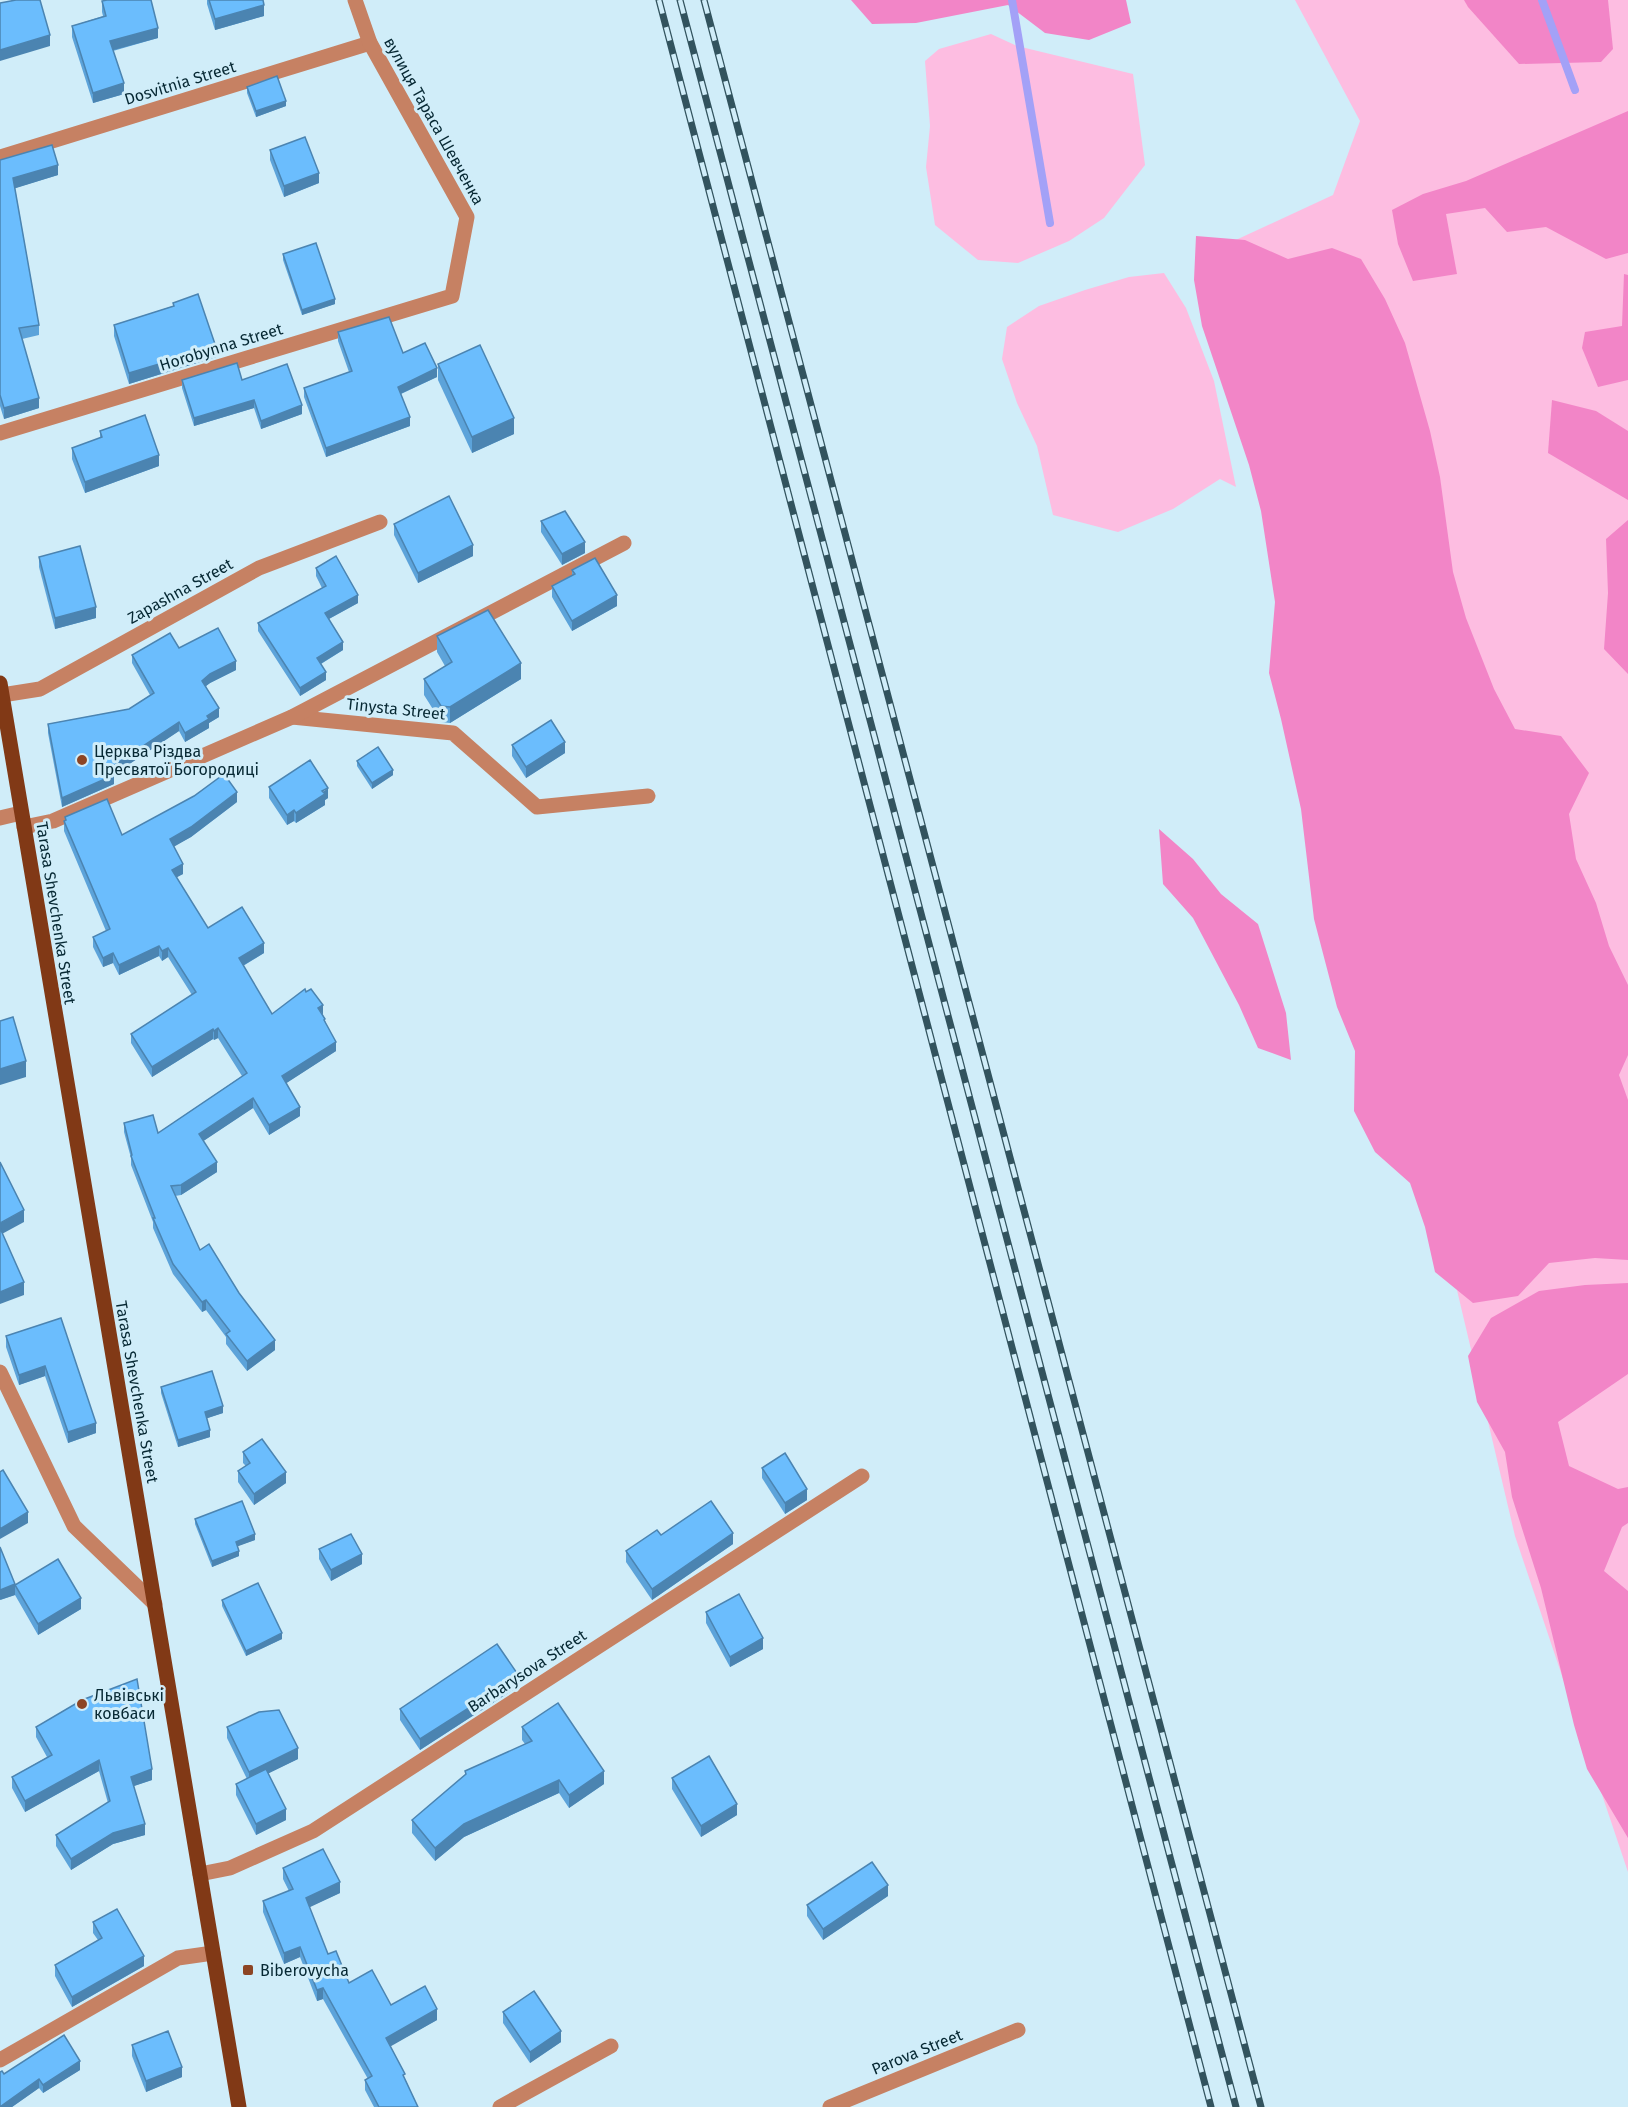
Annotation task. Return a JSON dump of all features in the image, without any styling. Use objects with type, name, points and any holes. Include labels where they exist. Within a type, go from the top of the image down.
[{"type":"main road","name":"Tarasa Shevchenka Street","points":[[1,689],[239,2107]]},
{"type":"street","name":"вулиця Тараса Шевченка","points":[[355,0],[370,43],[467,217],[452,296]]},
{"type":"street","name":"Dosvitnia Street","points":[[0,157],[370,43]]},
{"type":"street","name":"Horobynna Street","points":[[0,433],[452,296]]},
{"type":"street","name":"Zapashna Street","points":[[1,689],[40,689],[259,568],[380,522]]},
{"type":"street","name":"Tinysta Street","points":[[0,818],[53,821],[292,717],[624,543]]},
{"type":"street","name":"Tinysta Street","points":[[292,717],[453,733],[537,807],[648,795]]},
{"type":"street","points":[[0,1372],[74,1526],[155,1604]]},
{"type":"street","name":"Barbarysova Street","points":[[200,1874],[230,1868],[313,1831],[862,1476]]},
{"type":"street","points":[[0,2060],[178,1958],[213,1953]]},
{"type":"street","name":"Parova Street","points":[[830,2107],[1018,2030]]},
{"type":"street","points":[[500,2107],[610,2046]]},
{"type":"shaded area","points":[[851,0],[1126,0],[1131,23],[1089,40],[1045,33],[1008,5],[916,23],[872,24]]},
{"type":"shaded area","points":[[1295,0],[1628,0],[1628,1872],[1515,1536],[1212,251],[1333,195],[1360,121]]},
{"type":"shaded area","points":[[1464,0],[1608,0],[1613,49],[1601,62],[1519,64]]},
{"type":"shaded area","points":[[991,34],[1017,46],[1133,74],[1145,165],[1104,218],[1069,241],[1018,263],[978,260],[935,225],[926,167],[930,126],[925,61],[939,49]]},
{"type":"shaded area","points":[[1628,111],[1628,253],[1606,259],[1546,227],[1507,232],[1485,208],[1446,214],[1457,274],[1413,281],[1398,244],[1392,210],[1423,194],[1466,181]]},
{"type":"shaded area","points":[[1196,236],[1245,240],[1288,259],[1332,248],[1361,259],[1385,299],[1405,343],[1430,431],[1440,477],[1453,572],[1466,618],[1494,689],[1515,729],[1561,736],[1589,773],[1569,814],[1576,859],[1596,903],[1609,946],[1628,985],[1628,1055],[1619,1075],[1628,1100],[1628,1260],[1595,1258],[1549,1263],[1518,1296],[1473,1303],[1435,1272],[1425,1227],[1410,1183],[1375,1152],[1354,1111],[1355,1051],[1337,1007],[1314,919],[1301,809],[1269,673],[1275,602],[1261,511],[1249,465],[1202,326],[1194,280]]},
{"type":"shaded area","points":[[1164,273],[1186,308],[1214,381],[1236,487],[1220,479],[1173,509],[1118,532],[1053,515],[1037,446],[1017,403],[1002,359],[1007,327],[1039,306],[1085,290],[1129,277]]},
{"type":"shaded area","points":[[1624,274],[1628,275],[1628,380],[1598,387],[1582,348],[1585,332],[1622,326]]},
{"type":"shaded area","points":[[1552,400],[1596,411],[1628,431],[1628,500],[1548,453]]},
{"type":"shaded area","points":[[1628,520],[1628,674],[1604,649],[1608,593],[1606,539]]},
{"type":"shaded area","points":[[1159,829],[1193,859],[1221,894],[1258,924],[1286,1013],[1291,1060],[1258,1048],[1239,1005],[1193,918],[1163,884]]},
{"type":"shaded area","points":[[1628,1283],[1628,1374],[1558,1422],[1569,1466],[1618,1489],[1628,1487],[1628,1523],[1622,1527],[1604,1571],[1628,1591],[1628,1838],[1587,1769],[1541,1588],[1512,1497],[1505,1452],[1477,1402],[1468,1356],[1491,1318],[1539,1291],[1585,1285]]},
{"type":"building","points":[[40,0],[50,35],[0,50],[0,3]]},
{"type":"building","points":[[151,0],[158,28],[110,41],[124,83],[93,93],[72,26],[106,16],[102,1]]},
{"type":"building","points":[[209,0],[263,0],[264,5],[215,19]]},
{"type":"building","points":[[277,76],[286,101],[256,111],[247,87]]},
{"type":"building","points":[[305,137],[319,173],[284,186],[270,150]]},
{"type":"building","points":[[52,145],[58,165],[13,178],[39,325],[19,328],[39,398],[4,408],[0,395],[0,160]]},
{"type":"building","points":[[316,243],[335,299],[302,310],[283,254]]},
{"type":"building","points":[[198,294],[216,347],[129,373],[114,325],[174,306],[173,303]]},
{"type":"building","points":[[389,317],[403,353],[425,343],[437,368],[398,387],[410,417],[326,448],[304,388],[352,371],[338,332]]},
{"type":"building","points":[[480,345],[514,418],[472,437],[438,364]]},
{"type":"building","points":[[237,363],[242,380],[287,364],[302,405],[261,421],[254,400],[194,418],[182,380]]},
{"type":"building","points":[[145,415],[159,455],[85,482],[72,448],[102,437],[100,431]]},
{"type":"building","points":[[449,496],[473,545],[418,573],[394,524]]},
{"type":"building","points":[[565,511],[585,542],[562,554],[541,521]]},
{"type":"building","points":[[80,546],[96,607],[55,618],[39,557]]},
{"type":"building","points":[[336,556],[358,595],[325,613],[343,642],[317,658],[326,672],[300,688],[258,623],[326,586],[316,568]]},
{"type":"building","points":[[595,558],[617,595],[572,621],[552,586],[575,574],[572,570]]},
{"type":"building","points":[[488,610],[521,663],[450,707],[441,706],[424,679],[452,662],[437,636]]},
{"type":"building","points":[[218,628],[236,661],[210,674],[202,681],[219,708],[207,716],[209,719],[185,733],[179,722],[113,766],[114,775],[62,798],[48,724],[129,709],[154,693],[132,655],[170,633],[179,648]]},
{"type":"building","points":[[551,720],[565,742],[526,767],[512,745]]},
{"type":"building","points":[[378,747],[393,770],[372,783],[357,761]]},
{"type":"building","points":[[310,760],[328,788],[322,791],[325,794],[296,813],[294,810],[287,815],[269,787]]},
{"type":"building","points":[[224,774],[237,792],[191,827],[170,839],[183,864],[172,870],[208,928],[242,907],[264,943],[239,958],[272,1014],[305,989],[306,992],[311,989],[323,1005],[318,1008],[336,1042],[282,1076],[300,1107],[269,1125],[253,1098],[199,1134],[217,1162],[181,1185],[171,1186],[200,1250],[209,1244],[239,1293],[275,1340],[247,1361],[226,1334],[230,1331],[206,1300],[202,1302],[173,1264],[153,1218],[155,1218],[131,1156],[124,1123],[153,1115],[158,1133],[247,1073],[218,1028],[152,1067],[131,1034],[196,992],[168,948],[162,951],[159,946],[119,965],[113,953],[103,958],[93,937],[110,929],[64,821],[65,817],[107,799],[122,835],[194,796]]},
{"type":"building","points":[[13,1017],[26,1061],[0,1069],[0,1021]]},
{"type":"building","points":[[0,1162],[24,1210],[0,1223]]},
{"type":"building","points":[[0,1228],[24,1282],[0,1292]]},
{"type":"building","points":[[61,1318],[96,1423],[68,1432],[45,1366],[19,1375],[6,1336]]},
{"type":"building","points":[[212,1371],[223,1406],[205,1412],[210,1430],[178,1440],[161,1387]]},
{"type":"building","points":[[262,1439],[286,1472],[254,1494],[238,1471],[250,1463],[243,1452]]},
{"type":"building","points":[[785,1453],[807,1489],[785,1503],[762,1468]]},
{"type":"building","points":[[3,1470],[28,1512],[0,1529],[0,1472]]},
{"type":"building","points":[[242,1501],[255,1534],[236,1542],[239,1551],[212,1561],[195,1519]]},
{"type":"building","points":[[711,1501],[733,1533],[652,1589],[626,1551],[657,1530],[661,1535]]},
{"type":"building","points":[[351,1534],[362,1554],[331,1570],[319,1549]]},
{"type":"building","points":[[0,1547],[15,1584],[0,1590]]},
{"type":"building","points":[[58,1559],[81,1598],[38,1624],[15,1585]]},
{"type":"building","points":[[258,1583],[282,1633],[246,1651],[222,1600]]},
{"type":"building","points":[[739,1594],[763,1638],[730,1657],[706,1612]]},
{"type":"building","points":[[497,1644],[519,1676],[420,1739],[400,1709]]},
{"type":"building","points":[[137,1679],[152,1769],[131,1777],[145,1824],[113,1833],[71,1859],[56,1835],[110,1801],[99,1760],[25,1801],[12,1777],[52,1755],[36,1727],[82,1700]]},
{"type":"building","points":[[558,1703],[604,1771],[569,1795],[559,1780],[464,1824],[435,1848],[412,1820],[466,1774],[465,1771],[532,1741],[522,1727]]},
{"type":"building","points":[[279,1710],[298,1748],[249,1772],[227,1727],[259,1712]]},
{"type":"building","points":[[709,1756],[737,1804],[701,1826],[672,1778]]},
{"type":"building","points":[[266,1769],[286,1809],[256,1824],[236,1784]]},
{"type":"building","points":[[323,1849],[340,1882],[306,1898],[328,1954],[336,1951],[349,1983],[372,1970],[391,2005],[425,1986],[437,2009],[386,2038],[405,2074],[403,2075],[418,2107],[379,2107],[365,2080],[372,2076],[323,1988],[317,1990],[300,1947],[284,1953],[263,1901],[293,1889],[283,1868]]},
{"type":"building","points":[[872,1862],[888,1885],[823,1929],[807,1905]]},
{"type":"building","points":[[117,1909],[144,1956],[72,1997],[55,1965],[102,1938],[93,1922]]},
{"type":"building","points":[[534,1991],[561,2031],[530,2052],[503,2012]]},
{"type":"building","points":[[168,2031],[182,2067],[146,2081],[132,2045]]},
{"type":"building","points":[[64,2035],[80,2061],[43,2085],[39,2079],[0,2107],[0,2072],[4,2074]]},
{"type":"waterway","points":[[1012,0],[1050,223]]},
{"type":"waterway","points":[[1542,0],[1575,90]]},
{"type":"railway","points":[[659,0],[1211,2107]]},
{"type":"railway","points":[[680,0],[1236,2107]]},
{"type":"railway","points":[[704,0],[1261,2107]]},
{"type":"place","name":"Церква Різдва Пресвятої Богородиці","points":[[82,760]]},
{"type":"place","name":"Львівські ковбаси","points":[[82,1704]]},
{"type":"place","name":"Biberovycha","points":[[248,1970]]}]
